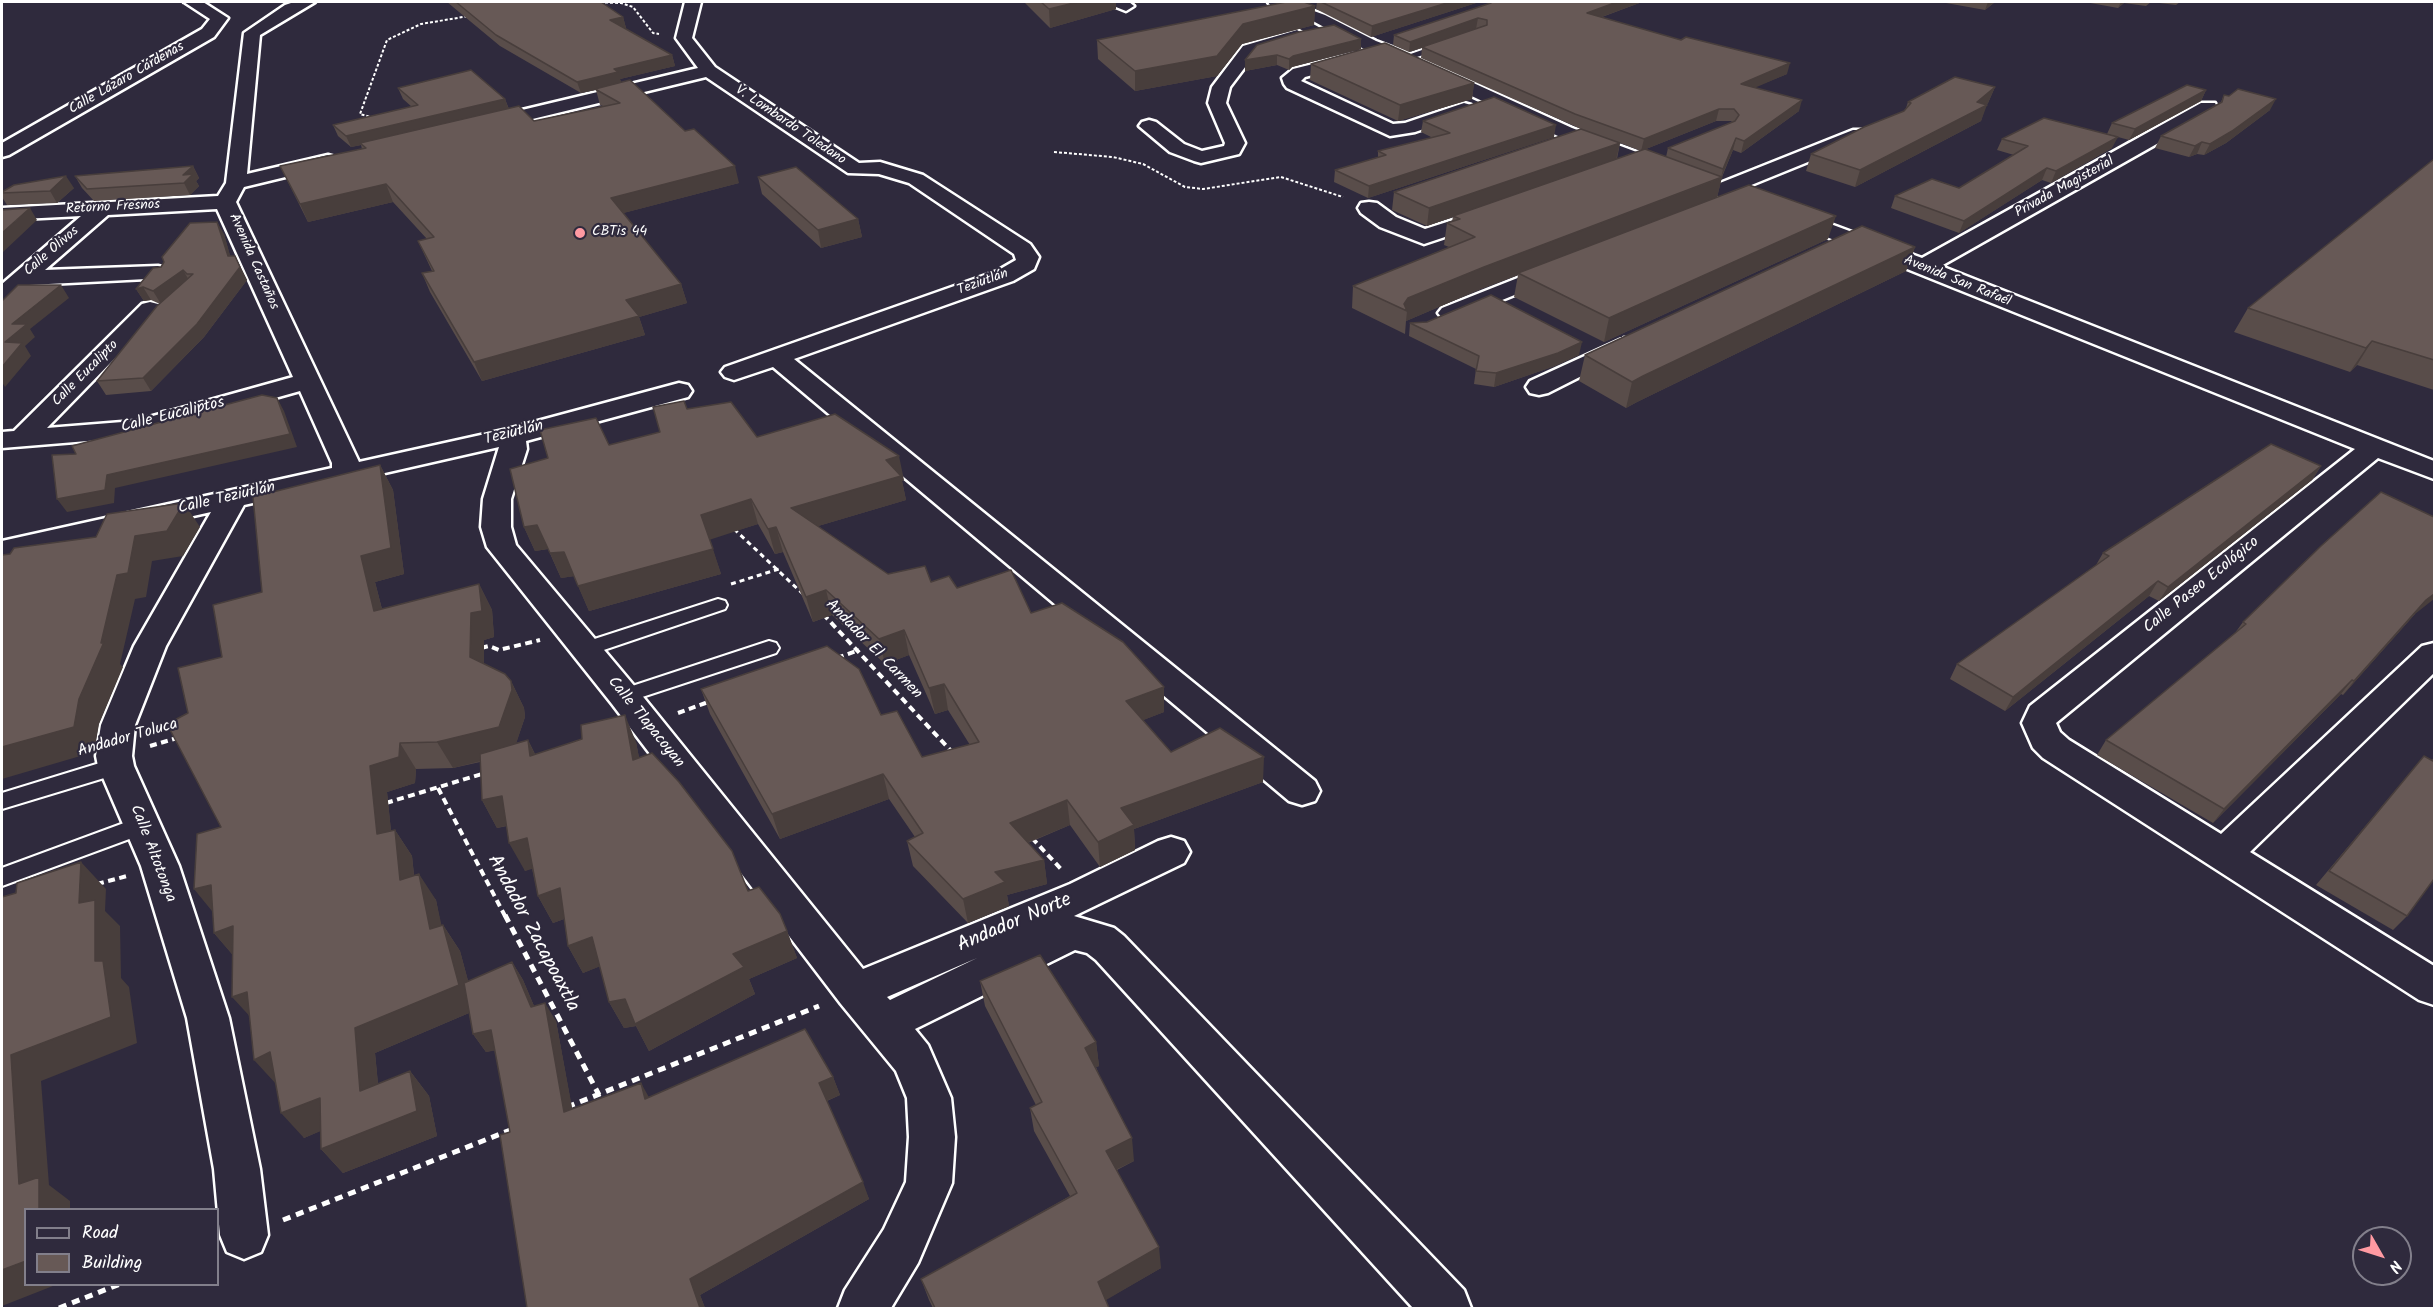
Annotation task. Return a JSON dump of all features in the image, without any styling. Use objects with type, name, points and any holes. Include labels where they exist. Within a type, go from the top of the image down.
[{"type":"street","name":"Calle Lázaro Cárdenas","points":[[2,151],[208,33],[220,18],[192,2]]},
{"type":"street","points":[[231,192],[252,33],[291,8],[307,2]]},
{"type":"street","points":[[684,38],[693,2]]},
{"type":"street","name":"Avenida San Rafaél","points":[[1276,2],[1388,48],[1578,137],[1853,239],[2434,471]]},
{"type":"street","points":[[1149,126],[1177,148],[1201,157],[1232,150],[1234,143],[1217,103],[1221,87],[1249,50],[1294,36],[1337,27]]},
{"type":"street","name":"V. Lombardo Toledano","points":[[684,38],[709,71],[855,169],[880,168],[916,179],[1023,249],[1028,257],[1026,264]]},
{"type":"street","points":[[1388,48],[1299,73],[1291,78],[1293,84],[1390,130],[1408,128],[1496,99]]},
{"type":"street","points":[[468,128],[709,71]]},
{"type":"street","name":"Privada Magisterial","points":[[1921,268],[2208,107]]},
{"type":"street","points":[[1707,212],[1730,195],[1880,126]]},
{"type":"street","points":[[1545,148],[1578,137]]},
{"type":"street","points":[[1607,172],[1671,148]]},
{"type":"street","name":"Retorno Fresnos","points":[[2,214],[103,208],[231,192],[340,158]]},
{"type":"street","name":"Avenida Castaños","points":[[231,192],[307,381],[346,463],[347,472]]},
{"type":"street","points":[[1391,201],[1369,208],[1388,222],[1424,237],[1510,207]]},
{"type":"street","name":"Calle Olivos","points":[[2,296],[18,273],[103,208]]},
{"type":"street","points":[[1821,255],[1853,239]]},
{"type":"street","points":[[1426,324],[1577,262]]},
{"type":"street","name":"Teziutlán","points":[[735,372],[1005,276],[1026,264]]},
{"type":"street","points":[[18,273],[158,273]]},
{"type":"street","points":[[1490,296],[1521,312]]},
{"type":"street","name":"Calle Eucalipto","points":[[11,440],[150,309]]},
{"type":"street","points":[[1539,387],[1592,349],[1646,335]]},
{"type":"street","points":[[776,357],[1302,791]]},
{"type":"street","name":"Calle Eucaliptos","points":[[11,440],[136,429],[307,381]]},
{"type":"street","name":"Teziutlán","points":[[347,472],[512,436],[679,391]]},
{"type":"street","name":"Calle Tlapacoyan","points":[[512,436],[513,449],[497,499],[496,526],[502,546],[913,1059],[929,1098],[932,1137],[929,1182],[901,1246],[863,1308]]},
{"type":"street","name":"Calle Paseo Ecológico","points":[[2224,854],[2056,749],[2041,732],[2039,723],[2042,715],[2375,447]]},
{"type":"street","name":"Calle Teziutlán","points":[[2,550],[347,472]]},
{"type":"street","points":[[115,761],[118,725],[150,646],[234,497]]},
{"type":"street","points":[[2434,654],[2224,854],[2434,987]]},
{"type":"street","name":"Calle Altotonga","points":[[115,761],[160,866],[208,1018],[237,1169],[244,1235]]},
{"type":"street","name":"Andador Norte","points":[[870,1008],[1084,895],[1171,852]]},
{"type":"street","points":[[870,1008],[1062,936],[1076,933],[1100,940],[1110,948],[1446,1308]]},
{"type":"lane","points":[[1388,48],[1459,40]]},
{"type":"lane","points":[[579,640],[718,605]]},
{"type":"lane","points":[[624,696],[769,648]]},
{"type":"lane","points":[[2,801],[115,761]]},
{"type":"lane","points":[[2,877],[143,825]]},
{"type":"path","points":[[590,2],[633,7],[653,33],[684,38]]},
{"type":"path","points":[[375,118],[360,114],[387,40],[421,24],[476,15]]},
{"type":"path","name":"Andador El Carmen","points":[[727,522],[811,602]]},
{"type":"path","name":"Andador El Carmen","points":[[819,610],[956,755]]},
{"type":"path","points":[[479,649],[489,646],[499,651],[579,640]]},
{"type":"path","points":[[825,662],[859,650]]},
{"type":"path","points":[[646,723],[714,700]]},
{"type":"path","name":"Andador Toluca","points":[[115,761],[183,737]]},
{"type":"path","points":[[383,803],[493,771]]},
{"type":"path","name":"Andador Zacapoaxtla","points":[[438,788],[599,1095]]},
{"type":"path","points":[[1028,834],[1084,895]]},
{"type":"path","points":[[92,885],[160,866]]},
{"type":"path","points":[[566,1108],[599,1095],[870,1008]]},
{"type":"path","points":[[244,1235],[521,1125]]},
{"type":"path","points":[[59,1308],[115,1286]]},
{"type":"building","points":[[456,2],[601,2],[623,17],[610,20],[672,55],[614,69],[618,72],[577,82],[496,35]]},
{"type":"building","points":[[1041,2],[1078,2],[1049,9]]},
{"type":"building","points":[[1286,2],[1304,2],[1315,6],[1243,24],[1217,56],[1135,71],[1097,40]]},
{"type":"building","points":[[1321,2],[1450,2],[1372,26]]},
{"type":"building","points":[[1492,2],[1617,2],[1587,13],[1681,40],[1686,37],[1790,63],[1741,84],[1802,100],[1744,141],[1736,138],[1723,169],[1668,148],[1735,121],[1739,115],[1734,109],[1719,109],[1644,139],[1575,114],[1422,47],[1487,25],[1487,20],[1478,18],[1410,42],[1394,35]]},
{"type":"building","points":[[1334,25],[1361,39],[1293,56],[1289,59],[1277,55],[1245,60],[1257,45],[1299,32]]},
{"type":"building","points":[[1385,43],[1474,83],[1400,105],[1311,64]]},
{"type":"building","points":[[471,70],[505,99],[346,136],[333,125],[418,105],[398,88]]},
{"type":"building","points":[[1955,77],[1995,87],[1977,102],[1987,105],[1860,170],[1811,154],[1864,127],[1904,111],[1911,103],[1908,102]]},
{"type":"building","points":[[630,80],[685,131],[694,129],[735,166],[611,198],[681,284],[626,300],[639,316],[474,362],[422,273],[434,271],[418,241],[434,237],[386,184],[300,204],[280,166],[366,148],[360,143],[519,106],[534,121],[620,103],[595,89]]},
{"type":"building","points":[[2187,85],[2206,90],[2135,129],[2112,123]]},
{"type":"building","points":[[2238,89],[2276,99],[2210,144],[2202,142],[2195,146],[2161,136],[2222,102],[2224,95],[2229,96]]},
{"type":"building","points":[[1494,97],[1556,125],[1369,186],[1335,170],[1386,155],[1378,151],[1450,133],[1423,121]]},
{"type":"building","points":[[2044,118],[2118,137],[2056,171],[2047,168],[1964,221],[1895,196],[1932,179],[1959,188],[2028,146],[2002,139]]},
{"type":"building","points":[[1581,129],[1620,143],[1429,208],[1394,192]]},
{"type":"building","points":[[1645,149],[1722,177],[1408,298],[1404,304],[1407,311],[1353,286],[1475,237],[1447,223],[1460,219],[1453,216]]},
{"type":"building","points":[[2434,159],[2434,360],[2372,341],[2366,348],[2248,308]]},
{"type":"building","points":[[193,166],[183,175],[193,174],[184,183],[87,189],[75,176]]},
{"type":"building","points":[[796,167],[858,219],[818,230],[758,177]]},
{"type":"building","points":[[66,176],[50,191],[2,193],[14,185]]},
{"type":"building","points":[[1749,185],[1836,216],[1609,318],[1518,273]]},
{"type":"building","points":[[30,208],[2,233],[2,210]]},
{"type":"building","points":[[217,222],[228,256],[235,256],[240,267],[197,324],[143,378],[97,381],[157,306],[193,274],[187,274],[183,270],[153,291],[143,287],[136,289],[153,268],[161,267],[164,262],[162,257],[190,223]]},
{"type":"building","points":[[1862,226],[1915,247],[1632,382],[1585,355]]},
{"type":"building","points":[[18,285],[61,285],[12,324],[27,324],[5,342],[22,343],[2,367],[2,301]]},
{"type":"building","points":[[1491,295],[1582,342],[1558,353],[1496,373],[1476,371],[1479,356],[1410,323],[1427,322]]},
{"type":"building","points":[[262,395],[277,398],[290,434],[107,475],[105,490],[57,499],[52,455],[76,454],[72,446]]},
{"type":"building","points":[[684,401],[687,409],[731,402],[757,437],[835,414],[899,456],[886,460],[901,476],[791,508],[888,574],[925,566],[931,582],[949,576],[957,588],[1011,570],[1031,613],[1062,603],[1123,642],[1164,687],[1126,701],[1171,752],[1220,728],[1264,757],[1121,808],[1134,825],[1098,842],[1067,800],[1010,823],[1044,860],[995,872],[1005,882],[963,899],[907,841],[923,833],[883,774],[772,814],[701,689],[827,646],[859,669],[881,715],[897,711],[922,757],[979,742],[944,684],[929,688],[904,630],[879,639],[826,590],[806,597],[776,527],[768,529],[751,499],[701,515],[713,549],[578,586],[564,552],[550,553],[537,525],[524,527],[510,469],[548,458],[540,430],[596,418],[609,445],[660,432],[653,407]]},
{"type":"building","points":[[2271,444],[2321,466],[2168,587],[2158,581],[2013,697],[1957,664],[2109,556],[2103,553]]},
{"type":"building","points":[[380,465],[391,548],[361,556],[374,611],[479,584],[482,611],[471,613],[470,657],[505,674],[511,681],[512,690],[499,727],[437,742],[400,743],[399,757],[370,766],[377,834],[395,830],[400,880],[419,874],[430,929],[443,925],[459,985],[355,1028],[360,1091],[410,1071],[417,1111],[321,1149],[320,1098],[281,1113],[270,1052],[254,1060],[247,992],[232,997],[233,926],[214,933],[211,885],[194,889],[197,834],[221,827],[167,724],[188,713],[178,668],[222,657],[213,605],[262,592],[253,497]]},
{"type":"building","points":[[2381,492],[2434,517],[2434,594],[2426,600],[2354,681],[2352,680],[2224,809],[2106,740],[2246,624],[2243,622],[2321,546]]},
{"type":"building","points":[[184,503],[167,531],[135,536],[128,573],[117,575],[101,643],[104,642],[79,699],[74,727],[2,747],[2,555],[10,554],[14,548],[96,537],[107,514]]},
{"type":"building","points":[[625,715],[633,760],[652,753],[679,782],[732,851],[748,891],[759,887],[780,914],[787,931],[733,954],[744,967],[635,1024],[625,999],[609,1002],[592,937],[568,946],[560,888],[538,896],[527,838],[509,843],[502,796],[482,800],[480,754],[528,740],[530,756],[582,739],[581,725]]},
{"type":"building","points":[[2424,756],[2433,761],[2434,759],[2434,879],[2407,916],[2329,871]]},
{"type":"building","points":[[81,862],[79,903],[95,900],[95,961],[103,961],[111,1017],[11,1055],[19,1184],[39,1177],[39,1208],[24,1208],[24,1262],[2,1270],[2,897],[16,893],[17,883]]},
{"type":"building","points":[[1040,955],[1096,1042],[1085,1048],[1132,1138],[1106,1151],[1159,1247],[1098,1282],[1109,1308],[935,1308],[921,1279],[1077,1193],[1030,1108],[1042,1102],[980,981]]},
{"type":"building","points":[[512,962],[531,1007],[545,1003],[564,1112],[641,1083],[645,1099],[805,1029],[833,1077],[819,1083],[863,1182],[690,1279],[700,1308],[527,1308],[500,1135],[510,1132],[491,1030],[473,1034],[464,983]]},
{"type":"place","name":"CBTis 44","points":[[580,233]]}]
